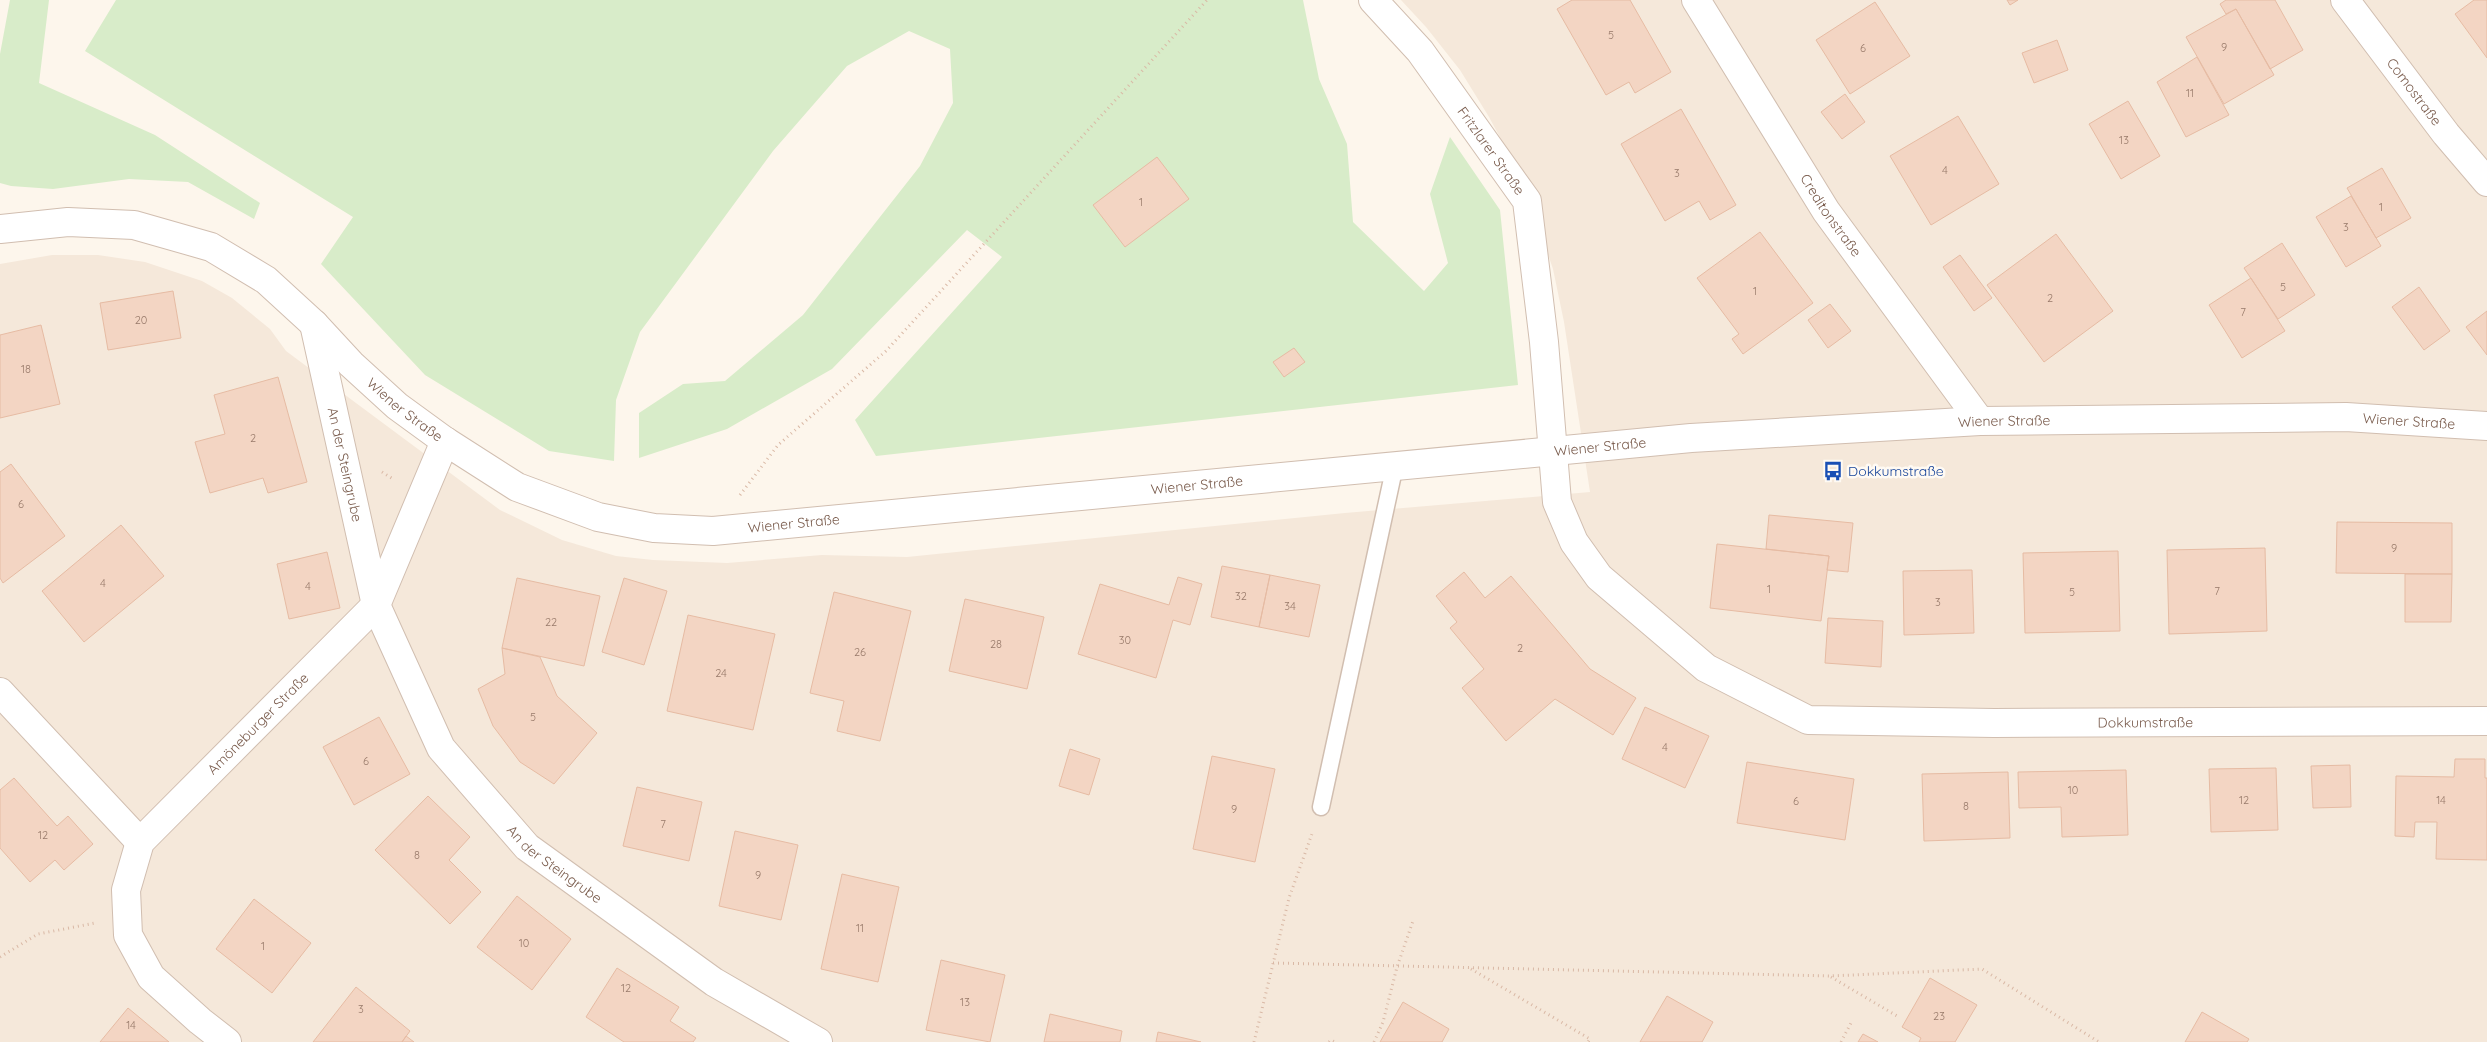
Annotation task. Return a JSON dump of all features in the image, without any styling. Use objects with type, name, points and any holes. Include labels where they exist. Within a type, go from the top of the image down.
[{"type":"street","name":"Fritzlarer Straße","points":[[1373,0],[1420,50],[1527,201],[1544,342],[1553,450]]},
{"type":"street","name":"Creditonstraße","points":[[1696,0],[1826,211],[1980,421]]},
{"type":"street","name":"Comostraße","points":[[2345,0],[2446,134],[2487,182]]},
{"type":"street","name":"Wiener Straße","points":[[0,229],[68,222],[134,225],[211,247],[266,280],[314,324],[351,364],[397,406],[445,441],[517,487],[598,518],[654,528],[713,531],[1691,438],[1980,421],[2346,417],[2487,426]]},
{"type":"street","name":"An der Steingrube","points":[[314,324],[376,605],[441,748],[527,847],[714,982],[818,1042]]},
{"type":"street","points":[[376,605],[445,441]]},
{"type":"street","name":"Dokkumstraße","points":[[1553,450],[1557,502],[1574,542],[1600,577],[1706,668],[1808,720],[1994,723],[2487,721]]},
{"type":"street","name":"Amöneburger Straße","points":[[228,1042],[200,1022],[151,977],[128,935],[126,890],[140,842],[376,605]]},
{"type":"street","points":[[0,692],[140,842]]},
{"type":"lane","points":[[1322,807],[1396,465]]},
{"type":"path","points":[[713,531],[778,445],[886,351],[1207,0]]},
{"type":"path","points":[[377,469],[400,482]]},
{"type":"path","points":[[1254,1042],[1288,898],[1322,807]]},
{"type":"path","points":[[0,957],[38,934],[128,916]]},
{"type":"path","points":[[1374,1042],[1383,1022],[1396,967],[1413,921]]},
{"type":"path","points":[[1273,963],[1830,976],[1982,969],[2099,1042]]},
{"type":"path","points":[[1471,969],[1590,1038],[1588,1042]]},
{"type":"path","points":[[1830,976],[1897,1016]]},
{"type":"path","points":[[1841,1042],[1852,1022]]},
{"type":"path","points":[[1330,1042],[1331,1040],[1336,1042]]},
{"type":"shaded area","points":[[1401,0],[2487,0],[2487,1042],[0,1042],[0,264],[52,255],[98,255],[145,262],[202,281],[232,298],[270,329],[286,351],[500,510],[562,540],[616,556],[653,560],[727,563],[822,555],[907,557],[1345,513],[1590,492],[1564,322],[1553,269],[1535,216],[1515,165],[1489,117],[1460,70],[1426,27]]},
{"type":"green space","points":[[10,0],[49,0],[39,83],[155,135],[260,203],[254,219],[188,182],[129,179],[53,189],[11,186],[0,183],[0,54]]},
{"type":"green space","points":[[116,0],[1303,0],[1319,79],[1347,144],[1353,222],[1424,291],[1448,263],[1430,194],[1450,137],[1500,210],[1518,385],[876,456],[855,420],[1002,257],[967,230],[832,369],[727,429],[639,458],[639,413],[683,384],[725,381],[803,315],[920,166],[953,103],[950,49],[909,31],[847,66],[773,151],[640,332],[616,400],[614,461],[549,451],[425,375],[321,264],[353,217],[85,51]]},
{"type":"building","points":[[1572,0],[1630,0],[1671,72],[1635,93],[1629,82],[1606,95],[1557,9]]},
{"type":"building","points":[[2007,0],[2018,0],[2010,5]]},
{"type":"building","points":[[2226,0],[2275,0],[2303,50],[2270,69],[2236,9],[2226,14],[2220,4]]},
{"type":"building","points":[[2474,0],[2487,0],[2487,58],[2455,14]]},
{"type":"building","points":[[1875,2],[1910,56],[1850,94],[1816,40]]},
{"type":"building","points":[[2236,9],[2274,75],[2224,104],[2186,37]]},
{"type":"building","points":[[2057,40],[2068,70],[2034,83],[2022,53]]},
{"type":"building","points":[[2197,57],[2229,115],[2186,137],[2157,82]]},
{"type":"building","points":[[1845,94],[1865,122],[1842,139],[1821,112]]},
{"type":"building","points":[[2128,101],[2160,156],[2121,179],[2089,124]]},
{"type":"building","points":[[1681,109],[1736,205],[1710,220],[1699,201],[1665,221],[1621,144]]},
{"type":"building","points":[[1958,116],[1999,184],[1931,225],[1890,156]]},
{"type":"building","points":[[1157,157],[1189,199],[1125,247],[1093,205]]},
{"type":"building","points":[[2382,168],[2411,218],[2376,238],[2347,188]]},
{"type":"building","points":[[2351,196],[2381,246],[2346,267],[2316,217]]},
{"type":"building","points":[[1760,232],[1813,303],[1743,354],[1732,339],[1739,334],[1697,278]]},
{"type":"building","points":[[2056,234],[2113,311],[2044,362],[1987,285]]},
{"type":"building","points":[[2282,243],[2315,295],[2278,319],[2244,268]]},
{"type":"building","points":[[1960,255],[1992,298],[1974,311],[1943,267]]},
{"type":"building","points":[[2251,278],[2285,331],[2242,358],[2209,305]]},
{"type":"building","points":[[2419,287],[2450,331],[2424,350],[2392,307]]},
{"type":"building","points":[[173,291],[181,338],[108,350],[100,303]]},
{"type":"building","points":[[1830,304],[1851,331],[1828,348],[1808,320]]},
{"type":"building","points":[[2487,311],[2487,355],[2466,327]]},
{"type":"building","points":[[41,325],[60,404],[0,418],[0,335]]},
{"type":"building","points":[[1294,348],[1305,362],[1284,377],[1273,362]]},
{"type":"building","points":[[278,377],[307,482],[268,493],[263,478],[210,493],[195,442],[225,434],[214,395]]},
{"type":"building","points":[[11,464],[65,536],[3,583],[0,578],[0,472]]},
{"type":"building","points":[[1769,515],[1853,523],[1848,572],[1827,570],[1829,556],[1766,549]]},
{"type":"building","points":[[2337,522],[2452,523],[2452,574],[2336,573]]},
{"type":"building","points":[[121,525],[164,576],[84,642],[42,591]]},
{"type":"building","points":[[1717,544],[1829,556],[1821,621],[1710,608]]},
{"type":"building","points":[[2265,548],[2267,631],[2169,634],[2167,550]]},
{"type":"building","points":[[2118,551],[2120,631],[2025,633],[2023,553]]},
{"type":"building","points":[[327,552],[340,608],[289,619],[277,564]]},
{"type":"building","points":[[1222,566],[1270,575],[1259,627],[1211,617]]},
{"type":"building","points":[[1972,570],[1974,633],[1904,635],[1903,571]]},
{"type":"building","points":[[1464,572],[1485,598],[1511,576],[1590,669],[1636,698],[1613,735],[1555,699],[1506,741],[1462,688],[1484,669],[1450,628],[1457,622],[1436,596]]},
{"type":"building","points":[[2405,574],[2452,574],[2451,622],[2405,622]]},
{"type":"building","points":[[1270,575],[1320,585],[1309,637],[1259,627]]},
{"type":"building","points":[[1178,577],[1202,584],[1190,625],[1173,620],[1156,678],[1078,654],[1100,584],[1169,605]]},
{"type":"building","points":[[517,578],[600,596],[584,666],[502,648]]},
{"type":"building","points":[[624,578],[667,591],[644,665],[602,652]]},
{"type":"building","points":[[834,592],[911,611],[880,741],[837,731],[844,701],[810,693]]},
{"type":"building","points":[[965,599],[1044,617],[1027,689],[949,671]]},
{"type":"building","points":[[688,615],[775,634],[753,730],[667,711]]},
{"type":"building","points":[[1828,618],[1883,621],[1881,667],[1825,663]]},
{"type":"building","points":[[502,648],[540,657],[557,696],[597,733],[554,784],[520,762],[493,726],[478,689],[505,674]]},
{"type":"building","points":[[1645,707],[1709,736],[1685,788],[1622,759]]},
{"type":"building","points":[[379,717],[410,774],[354,805],[323,747]]},
{"type":"building","points":[[1070,749],[1100,759],[1089,795],[1059,786]]},
{"type":"building","points":[[1212,756],[1275,769],[1255,862],[1193,849]]},
{"type":"building","points":[[2455,759],[2485,759],[2485,778],[2487,778],[2487,860],[2436,859],[2437,822],[2415,822],[2414,837],[2395,836],[2396,776],[2454,777]]},
{"type":"building","points":[[1747,762],[1854,779],[1845,840],[1737,823]]},
{"type":"building","points":[[2350,765],[2351,807],[2313,808],[2311,766]]},
{"type":"building","points":[[2276,768],[2278,830],[2211,832],[2209,769]]},
{"type":"building","points":[[2126,770],[2128,835],[2062,837],[2061,807],[2019,808],[2018,772]]},
{"type":"building","points":[[2008,772],[2010,838],[1924,841],[1922,774]]},
{"type":"building","points":[[14,778],[57,826],[68,816],[93,844],[64,870],[55,860],[30,882],[0,848],[0,790]]},
{"type":"building","points":[[637,787],[702,802],[689,861],[623,846]]},
{"type":"building","points":[[428,796],[470,837],[449,860],[481,892],[450,924],[375,850]]},
{"type":"building","points":[[735,831],[798,845],[781,920],[719,906]]},
{"type":"building","points":[[842,874],[899,887],[878,982],[821,969]]},
{"type":"building","points":[[517,896],[571,939],[532,990],[477,947]]},
{"type":"building","points":[[254,899],[311,943],[272,993],[216,949]]},
{"type":"building","points":[[941,960],[1005,975],[990,1042],[926,1030]]},
{"type":"building","points":[[617,968],[679,1007],[670,1021],[696,1038],[693,1042],[624,1042],[586,1017]]},
{"type":"building","points":[[1930,978],[1977,1005],[1955,1042],[1919,1042],[1921,1038],[1902,1027]]},
{"type":"building","points":[[356,987],[410,1031],[402,1042],[313,1042]]},
{"type":"building","points":[[1667,996],[1713,1022],[1702,1042],[1640,1042]]},
{"type":"building","points":[[1403,1002],[1449,1029],[1442,1042],[1380,1042]]},
{"type":"building","points":[[128,1008],[169,1042],[100,1042]]},
{"type":"building","points":[[2202,1012],[2249,1039],[2247,1042],[2185,1042]]},
{"type":"building","points":[[1050,1014],[1122,1031],[1120,1042],[1044,1042]]},
{"type":"building","points":[[1158,1032],[1201,1042],[1156,1042]]},
{"type":"building","points":[[1863,1034],[1878,1042],[1858,1042]]},
{"type":"building","points":[[406,1036],[414,1042],[402,1042]]},
{"type":"place","name":"Dokkumstraße","points":[[1833,471]]}]
